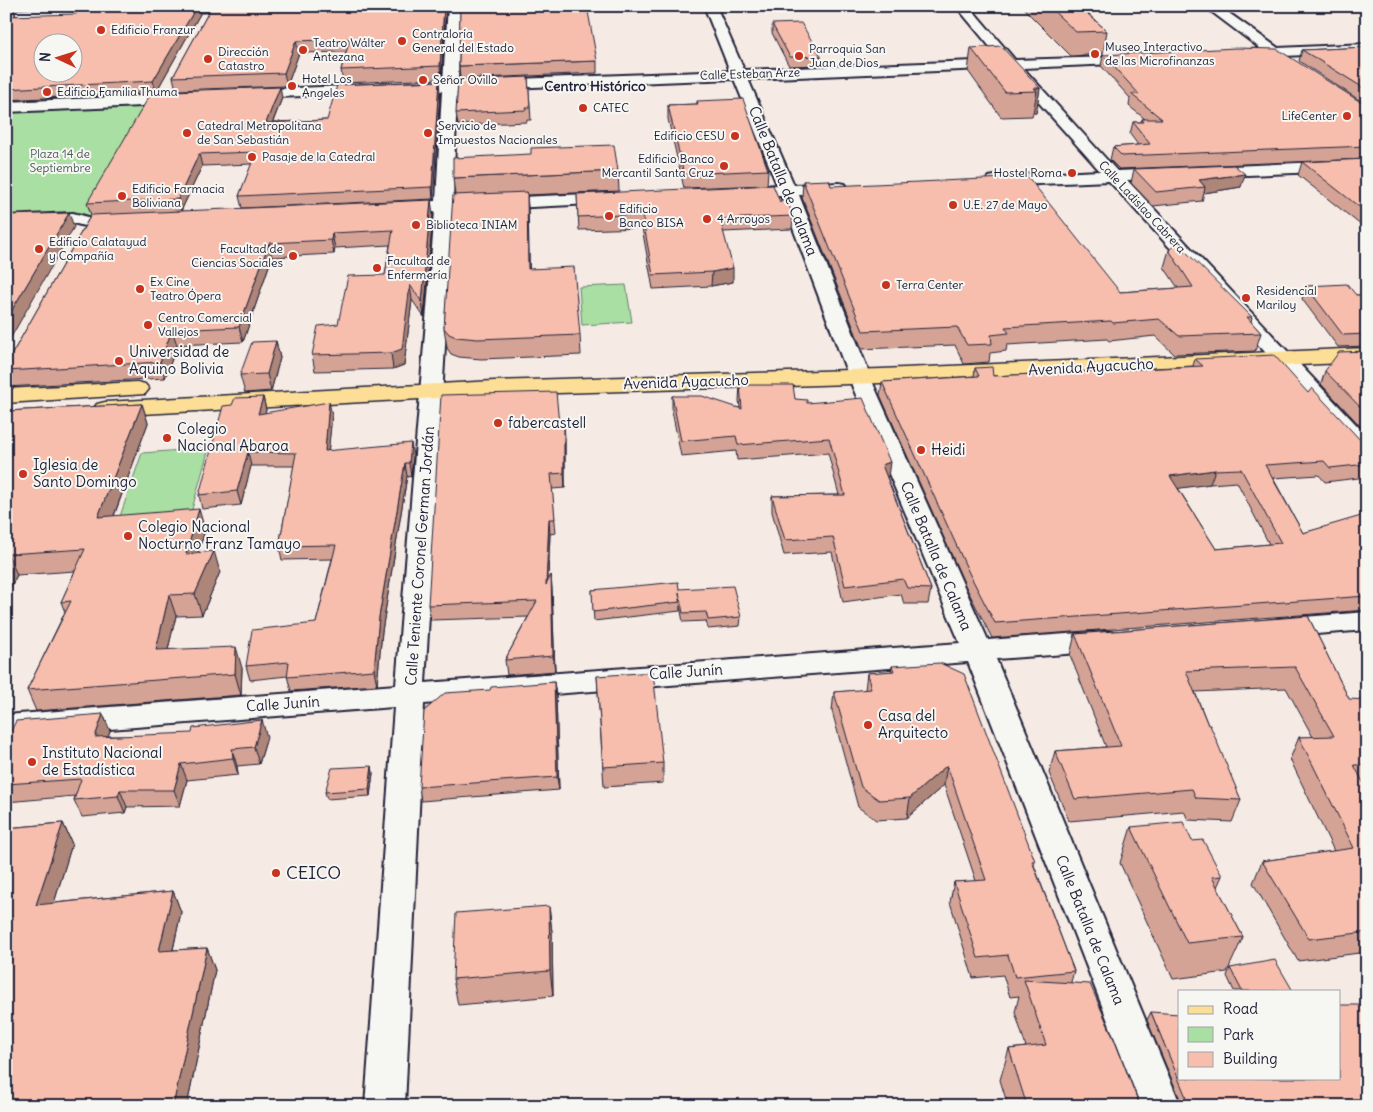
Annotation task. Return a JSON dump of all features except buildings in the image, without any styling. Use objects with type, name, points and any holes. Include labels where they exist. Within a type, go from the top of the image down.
[{"type":"main road","points":[[151,9],[208,11],[271,6]]},
{"type":"main road","points":[[6,14],[132,10]]},
{"type":"main road","name":"Avenida Ayacucho","points":[[1278,351],[1367,339]]},
{"type":"main road","name":"Avenida Ayacucho","points":[[6,396],[857,368],[1278,351],[1367,355]]},
{"type":"main road","name":"Avenida Ayacucho","points":[[6,415],[432,383]]},
{"type":"street","name":"Calle Teniente Coronel German Jordán","points":[[385,1106],[410,694],[444,206],[454,6]]},
{"type":"street","name":"Calle Batalla de Calama","points":[[710,6],[788,190],[857,368],[978,651],[1161,1106]]},
{"type":"street","name":"Calle Ladislao Cabrera","points":[[962,6],[1011,64],[1112,176],[1278,351],[1367,450]]},
{"type":"street","points":[[1210,6],[1297,68]]},
{"type":"street","points":[[1235,54],[1367,48]]},
{"type":"street","name":"Calle Esteban Arze","points":[[228,94],[1148,58]]},
{"type":"street","points":[[6,107],[142,101],[166,91],[193,96]]},
{"type":"street","points":[[978,182],[1367,165]]},
{"type":"street","points":[[719,193],[855,187]]},
{"type":"street","points":[[377,209],[631,197]]},
{"type":"street","points":[[6,221],[73,218],[84,229],[135,220]]},
{"type":"street","points":[[1250,630],[1367,621]]},
{"type":"street","name":"Calle Junín","points":[[6,726],[1134,639]]},
{"type":"green space","name":"Plaza 14 de Septiembre","points":[[157,102],[90,216],[81,213],[6,217],[6,110]]},
{"type":"green space","points":[[626,285],[632,322],[582,325],[579,287]]},
{"type":"green space","points":[[209,448],[189,520],[117,525],[142,453]]},
{"type":"place","name":"Edificio Franzur","points":[[101,30]]},
{"type":"place","name":"Contraloría General del Estado","points":[[402,41]]},
{"type":"place","name":"Teatro Wálter Antezana","points":[[303,50]]},
{"type":"place","name":"Museo Interactivo de las Microfinanzas","points":[[1095,54]]},
{"type":"place","name":"Parroquia San Juan de Dios","points":[[799,56]]},
{"type":"place","name":"Dirección Catastro","points":[[208,59]]},
{"type":"place","name":"Señor Ovillo","points":[[423,80]]},
{"type":"place","name":"Hotel Los Angeles","points":[[292,86]]},
{"type":"place","name":"Edificio Familia Thuma","points":[[47,92]]},
{"type":"place","name":"CATEC","points":[[583,108]]},
{"type":"place","name":"LifeCenter","points":[[1347,116]]},
{"type":"place","name":"Catedral Metropolitana de San Sebastián","points":[[187,133]]},
{"type":"place","name":"Servicio de Impuestos Nacionales","points":[[428,133]]},
{"type":"place","name":"Edificio CESU","points":[[735,136]]},
{"type":"place","name":"Pasaje de la Catedral","points":[[252,157]]},
{"type":"place","name":"Edificio Banco Mercantil Santa Cruz","points":[[724,166]]},
{"type":"place","name":"Hostel Roma","points":[[1072,173]]},
{"type":"place","name":"Edificio Farmacia Boliviana","points":[[122,196]]},
{"type":"place","name":"U.E. 27 de Mayo","points":[[953,205]]},
{"type":"place","name":"Edificio Banco BISA","points":[[609,216]]},
{"type":"place","name":"4 Arroyos","points":[[707,219]]},
{"type":"place","name":"Biblioteca INIAM","points":[[416,225]]},
{"type":"place","name":"Edificio Calatayud y Compañía","points":[[39,249]]},
{"type":"place","name":"Facultad de Ciencias Sociales","points":[[293,256]]},
{"type":"place","name":"Facultad de Enfermería","points":[[377,268]]},
{"type":"place","name":"Terra Center","points":[[886,285]]},
{"type":"place","name":"Ex Cine Teatro Ópera","points":[[140,289]]},
{"type":"place","name":"Residencial Mariloy","points":[[1246,298]]},
{"type":"place","name":"Centro Comercial Vallejos","points":[[148,325]]},
{"type":"place","name":"Universidad de Aquino Bolivia","points":[[119,361]]},
{"type":"place","name":"fabercastell","points":[[498,423]]},
{"type":"place","name":"Colegio Nacional Abaroa","points":[[167,438]]},
{"type":"place","name":"Heidi","points":[[921,450]]},
{"type":"place","name":"Iglesia de Santo Domingo","points":[[23,474]]},
{"type":"place","name":"Colegio Nacional Nocturno Franz Tamayo","points":[[128,536]]},
{"type":"place","name":"Casa del Arquitecto","points":[[868,725]]},
{"type":"place","name":"Instituto Nacional de Estadística","points":[[32,762]]},
{"type":"place","name":"CEICO","points":[[276,873]]},
{"type":"district","name":"Centro Histórico","points":[[595,86]]}]
